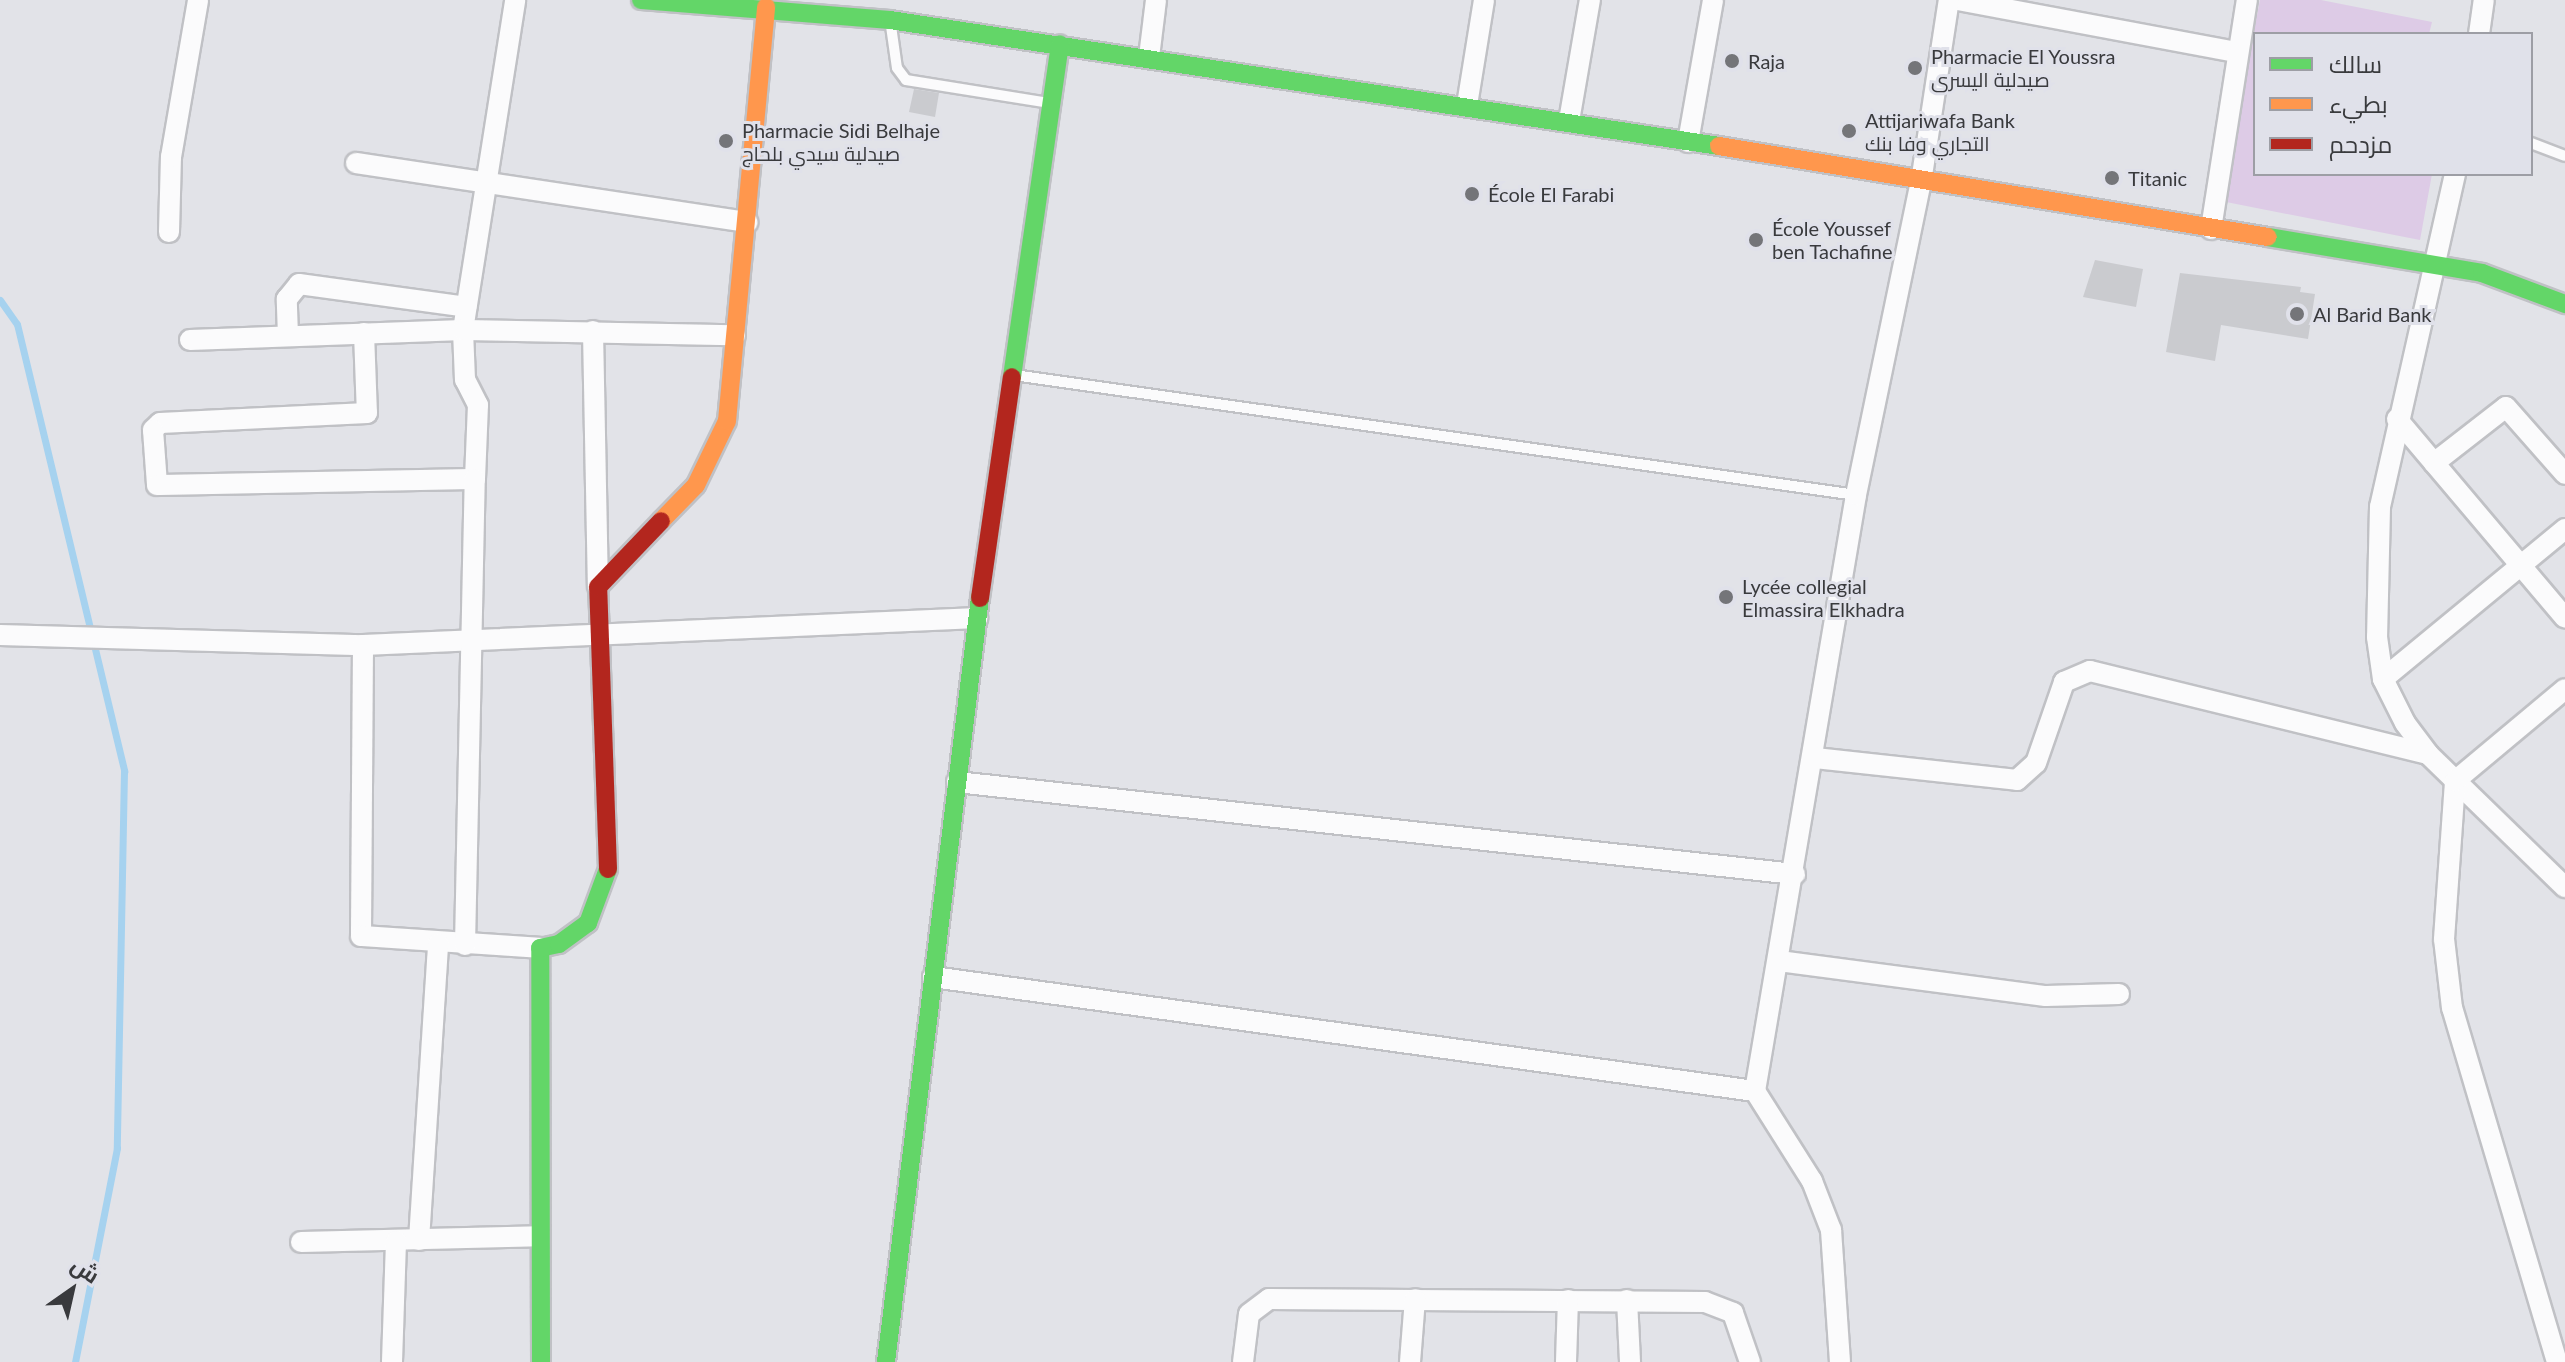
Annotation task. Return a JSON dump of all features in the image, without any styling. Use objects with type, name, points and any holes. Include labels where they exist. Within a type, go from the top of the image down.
[{"type":"street","points":[[169,232],[171,157],[198,0]]},
{"type":"street","points":[[465,945],[478,405],[465,380],[463,330],[483,180],[515,0]]},
{"type":"street","points":[[641,0],[766,7],[890,20],[1569,121],[2482,273],[2565,304]]},
{"type":"street","points":[[1149,57],[1156,0]]},
{"type":"street","points":[[1467,105],[1484,0]]},
{"type":"street","points":[[1569,121],[1590,0]]},
{"type":"street","points":[[1688,142],[1713,0]]},
{"type":"street","points":[[1840,1362],[1831,1230],[1812,1181],[1755,1091],[1815,758],[1856,495],[1921,182],[1949,0]]},
{"type":"street","points":[[1958,0],[2236,52]]},
{"type":"street","points":[[2211,229],[2236,52],[2247,0]]},
{"type":"street","points":[[2479,32],[2484,0]]},
{"type":"street","points":[[598,587],[706,471],[727,421],[766,7]]},
{"type":"street","points":[[886,1362],[977,618],[1060,44]]},
{"type":"street","points":[[356,163],[748,222]]},
{"type":"street","points":[[2454,176],[2397,419],[2375,553],[2383,679],[2428,754],[2565,887]]},
{"type":"street","points":[[288,336],[287,299],[299,284],[466,307]]},
{"type":"street","points":[[190,340],[463,330],[735,335]]},
{"type":"street","points":[[363,645],[359,933],[367,940],[540,948],[576,934],[605,886],[593,331]]},
{"type":"street","points":[[364,333],[367,413],[160,423],[153,430],[157,485],[475,479]]},
{"type":"street","points":[[2434,463],[2506,407],[2563,468]]},
{"type":"street","points":[[2397,419],[2565,618]]},
{"type":"street","points":[[2383,679],[2565,529]]},
{"type":"street","points":[[0,635],[363,645],[977,618]]},
{"type":"street","points":[[1815,758],[2017,780],[2036,763],[2064,682],[2090,671],[2428,754]]},
{"type":"street","points":[[2557,1362],[2452,1008],[2444,939],[2455,781],[2565,689]]},
{"type":"street","points":[[957,782],[1795,874]]},
{"type":"street","points":[[419,1240],[438,944]]},
{"type":"street","points":[[540,948],[541,1362]]},
{"type":"street","points":[[1779,961],[2046,996],[2119,994]]},
{"type":"street","points":[[933,977],[1755,1091]]},
{"type":"street","points":[[301,1242],[539,1236]]},
{"type":"street","points":[[392,1362],[396,1241]]},
{"type":"street","points":[[1243,1362],[1249,1314],[1269,1299],[1627,1300],[1719,1305],[1741,1324],[1750,1362]]},
{"type":"street","points":[[1410,1362],[1415,1299]]},
{"type":"street","points":[[1566,1362],[1568,1300]]},
{"type":"street","points":[[1627,1300],[1630,1362]]},
{"type":"lane","points":[[890,20],[897,68],[906,80],[1051,104]]},
{"type":"lane","points":[[2533,144],[2565,156]]},
{"type":"lane","points":[[1011,375],[1856,495]]},
{"type":"shaded area","points":[[2260,0],[2321,0],[2432,22],[2430,32],[2254,32]]},
{"type":"shaded area","points":[[2253,36],[2253,176],[2432,176],[2420,240],[2221,201]]},
{"type":"building","points":[[914,89],[939,93],[935,117],[909,112]]},
{"type":"building","points":[[2095,260],[2143,269],[2136,307],[2083,297]]},
{"type":"building","points":[[2180,273],[2301,287],[2300,292],[2315,294],[2308,339],[2221,325],[2215,361],[2166,352]]},
{"type":"waterway","points":[[0,300],[17,324],[124,771],[117,1148],[75,1362]]},
{"type":"traffic: fast","points":[[641,0],[890,20],[1719,146]]},
{"type":"traffic: fast","points":[[1012,377],[1060,44]]},
{"type":"traffic: fast","points":[[2268,237],[2482,273],[2565,304]]},
{"type":"traffic: fast","points":[[886,1362],[980,598]]},
{"type":"traffic: fast","points":[[541,1362],[540,948],[559,944],[588,923],[608,869]]},
{"type":"traffic: slow","points":[[661,521],[696,485],[727,421],[766,7]]},
{"type":"traffic: slow","points":[[1719,146],[2268,237]]},
{"type":"traffic: jam","points":[[980,598],[1012,377]]},
{"type":"traffic: jam","points":[[608,869],[598,587],[661,521]]},
{"type":"place","name":"Raja","points":[[1732,61]]},
{"type":"place","name":"Pharmacie El Youssra صيدلية اليسرى","points":[[1915,68]]},
{"type":"place","name":"Attijariwafa Bank التجاري وفا بنك","points":[[1849,131]]},
{"type":"place","name":"Pharmacie Sidi Belhaje صيدلية سيدي بلحاج","points":[[726,141]]},
{"type":"place","name":"Titanic","points":[[2112,178]]},
{"type":"place","name":"École El Farabi","points":[[1472,194]]},
{"type":"place","name":"École Youssef ben Tachafine","points":[[1756,240]]},
{"type":"place","name":"Al Barid Bank","points":[[2297,314]]},
{"type":"place","name":"Lycée collegial Elmassira Elkhadra","points":[[1726,597]]}]
